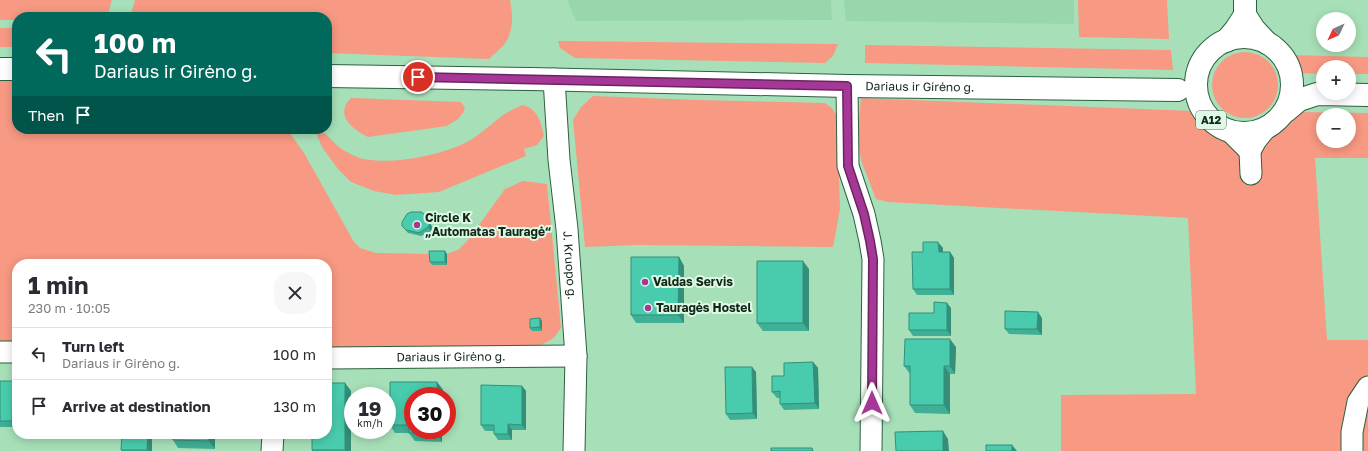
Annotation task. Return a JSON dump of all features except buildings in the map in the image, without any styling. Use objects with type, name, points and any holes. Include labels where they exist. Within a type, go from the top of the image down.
[{"type":"main road","points":[[1226,41],[1236,29],[1245,7]]},
{"type":"main road","points":[[1245,7],[1254,29],[1267,43]]},
{"type":"main road","name":"A12","points":[[1316,93],[1303,85],[1291,71],[1286,60],[1278,50],[1267,43],[1254,38],[1240,37],[1226,41],[1215,47],[1206,56],[1190,80],[1178,90],[1191,98],[1210,119],[1220,127],[1230,131],[1246,134],[1265,129],[1277,122],[1286,111],[1299,100],[1316,94]]},
{"type":"main road","name":"A12","points":[[1200,66],[1196,89],[1198,100],[1203,111]]},
{"type":"main road","points":[[0,69],[12,69]]},
{"type":"main road","name":"A12","points":[[1286,111],[1291,98],[1293,85],[1291,71]]},
{"type":"main road","name":"Dariaus ir Girėno g.","points":[[332,76],[554,79],[847,86],[1178,90]]},
{"type":"main road","name":"A12","points":[[1356,95],[1368,95]]},
{"type":"street","name":"J. Kruopo g.","points":[[554,79],[558,145],[567,229],[576,356],[574,451]]},
{"type":"street","points":[[847,86],[848,166],[864,214],[873,259],[871,451]]},
{"type":"street","points":[[1251,174],[1250,150],[1265,129]]},
{"type":"street","points":[[1230,131],[1250,150]]},
{"type":"street","points":[[0,352],[12,352]]},
{"type":"street","name":"Dariaus ir Girėno g.","points":[[332,358],[576,356]]},
{"type":"street","points":[[1352,451],[1352,432],[1358,402],[1368,387]]},
{"type":"street","points":[[272,439],[272,451]]},
{"type":"shaded area","points":[[0,0],[112,0],[108,12],[12,12],[12,20],[0,20]]},
{"type":"shaded area","points":[[135,0],[510,0],[512,24],[507,41],[489,59],[332,53],[332,12],[131,12]]},
{"type":"shaded area","points":[[567,0],[831,0],[832,20],[576,21]]},
{"type":"shaded area","points":[[844,0],[1074,0],[1074,24],[846,21]]},
{"type":"shaded area","points":[[1078,0],[1167,0],[1169,39],[1079,37]]},
{"type":"shaded area","points":[[0,28],[12,28],[12,47],[0,47]]},
{"type":"shaded area","points":[[558,41],[838,44],[833,56],[825,63],[575,58],[560,48]]},
{"type":"shaded area","points":[[865,45],[1171,50],[1173,70],[865,63]]},
{"type":"shaded area","points":[[1245,52],[1258,54],[1268,62],[1276,72],[1278,85],[1276,98],[1268,108],[1258,116],[1245,118],[1232,116],[1222,108],[1214,98],[1212,85],[1214,72],[1222,62],[1232,54]]},
{"type":"shaded area","points":[[1291,55],[1368,57],[1368,74],[1356,74],[1356,60],[1316,60],[1316,74],[1303,73]]},
{"type":"shaded area","points":[[0,80],[12,81],[12,134],[291,134],[304,153],[354,242],[360,248],[376,253],[432,254],[447,265],[447,254],[458,250],[468,240],[505,189],[523,181],[547,184],[561,327],[552,339],[538,346],[332,349],[332,259],[12,259],[12,344],[0,343]]},
{"type":"shaded area","points":[[593,96],[825,103],[832,108],[837,117],[840,209],[833,247],[637,245],[585,247],[573,120],[581,107]]},
{"type":"shaded area","points":[[351,98],[461,102],[465,108],[458,119],[447,126],[368,137],[356,130],[347,121],[344,110],[346,104]]},
{"type":"shaded area","points":[[861,98],[1193,111],[1216,132],[1256,150],[1274,129],[1296,112],[1316,112],[1316,148],[1356,148],[1356,113],[1368,113],[1368,158],[1315,158],[1327,340],[1368,340],[1368,451],[1061,451],[1061,395],[1196,394],[1188,218],[888,202],[876,199],[862,163],[857,140]]},
{"type":"shaded area","points":[[522,105],[532,109],[540,121],[544,136],[537,145],[524,149],[526,156],[439,192],[396,195],[374,191],[351,182],[338,169],[322,147],[317,135],[325,134],[343,150],[360,158],[376,161],[403,160],[446,151],[469,141],[510,111]]},
{"type":"place","name":"Circle K „Automatas Tauragė“","points":[[417,225]]},
{"type":"place","name":"Valdas Servis","points":[[645,282]]},
{"type":"place","name":"Tauragės Hostel","points":[[648,308]]},
{"type":"route","points":[[418,77],[531,78],[847,86],[848,166],[864,214],[873,259],[872,403]]}]
